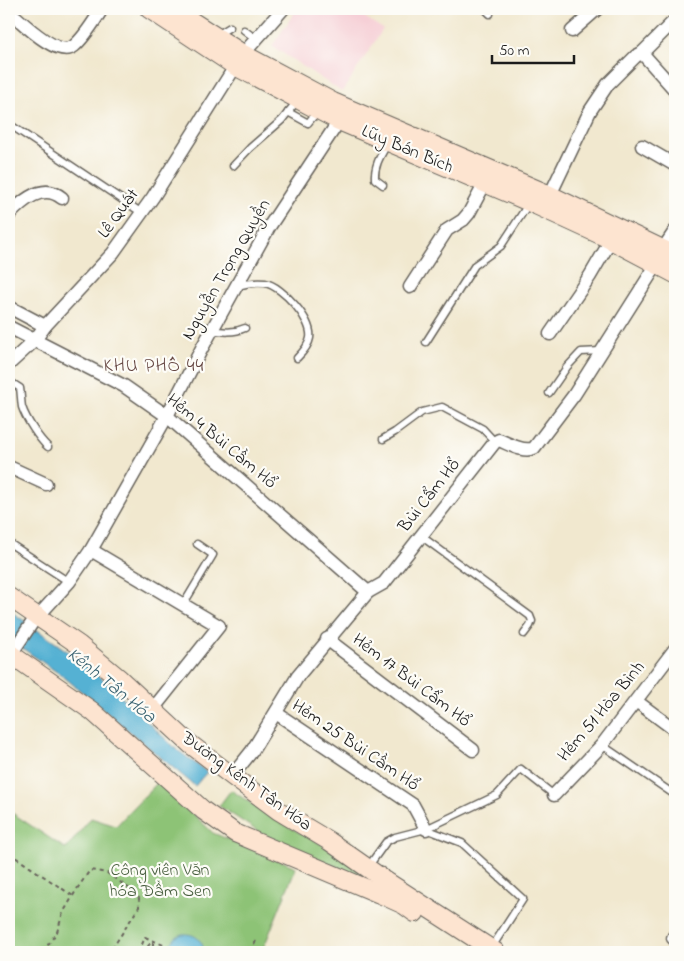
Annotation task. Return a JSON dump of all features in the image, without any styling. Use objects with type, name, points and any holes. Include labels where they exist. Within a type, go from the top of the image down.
[{"type":"street","points":[[10,12],[47,43],[64,50],[73,47],[102,9]]},
{"type":"street","name":"Lũy Bán Bích","points":[[149,9],[217,37]]},
{"type":"street","name":"Lũy Bán Bích","points":[[173,9],[217,37],[239,60],[293,106],[318,110],[339,121],[485,182],[611,240],[665,256]]},
{"type":"street","name":"Lê Quát","points":[[9,364],[35,340],[45,326],[113,253],[142,212],[239,60],[283,9]]},
{"type":"street","points":[[572,31],[589,11]]},
{"type":"street","points":[[550,195],[590,111],[608,84],[675,20]]},
{"type":"street","points":[[642,53],[675,90]]},
{"type":"street","name":"Lũy Bán Bích","points":[[239,60],[550,195],[665,256],[675,274]]},
{"type":"street","name":"Nguyễn Trọng Quyền","points":[[11,653],[35,620],[69,582],[91,550],[167,416],[211,330],[269,227],[339,121]]},
{"type":"street","points":[[642,146],[675,165]]},
{"type":"street","points":[[410,288],[447,230],[469,213],[485,182]]},
{"type":"street","points":[[9,215],[18,205],[37,192],[57,193],[62,198]]},
{"type":"street","points":[[495,442],[499,440],[524,450],[534,448],[574,396],[602,350],[665,256],[675,231]]},
{"type":"street","points":[[550,334],[590,276],[611,240]]},
{"type":"street","points":[[9,307],[45,326]]},
{"type":"street","name":"Hẻm 4 Bùi Cầm Hổ","points":[[9,327],[124,386],[167,416],[368,592]]},
{"type":"street","name":"Bùi Cẩm Hổ","points":[[232,776],[252,751],[298,676],[368,592],[384,583],[495,442]]},
{"type":"street","points":[[9,467],[46,484]]},
{"type":"street","points":[[91,550],[219,626],[152,709]]},
{"type":"street","name":"Đường Kênh Tân Hóa","points":[[9,596],[35,620],[106,668],[190,744],[232,776],[280,811],[308,828],[487,951]]},
{"type":"street","name":"Hẻm 17 Bùi Cẩm Hổ","points":[[327,640],[473,750]]},
{"type":"street","name":"Hẻm 51 Hòa Bình","points":[[554,795],[602,745],[675,650]]},
{"type":"street","name":"Đường Kênh Tân Hóa","points":[[11,653],[92,711],[204,811],[235,833],[404,905],[487,951]]},
{"type":"street","points":[[636,701],[675,730]]},
{"type":"street","name":"Hẻm 25 Bùi Cầm Hổ","points":[[276,713],[413,805],[426,829]]},
{"type":"street","points":[[292,857],[305,850],[309,844],[308,828]]},
{"type":"street","points":[[675,936],[673,938],[675,939]]},
{"type":"lane","points":[[244,30],[256,39]]},
{"type":"lane","points":[[233,166],[250,148],[272,130],[293,106]]},
{"type":"lane","points":[[9,124],[142,212]]},
{"type":"lane","points":[[384,185],[375,179],[375,170],[379,157],[389,142]]},
{"type":"lane","points":[[426,342],[475,265],[501,246],[530,202]]},
{"type":"lane","points":[[236,287],[249,283],[267,283],[287,296],[302,313],[308,326],[310,338],[303,352],[297,358]]},
{"type":"lane","points":[[211,330],[234,332],[245,328]]},
{"type":"lane","points":[[549,393],[567,367],[581,352],[602,350]]},
{"type":"lane","points":[[9,381],[20,388],[22,406],[26,418],[39,439],[48,447]]},
{"type":"lane","points":[[383,438],[395,432],[422,412],[442,407],[482,429],[495,442]]},
{"type":"lane","points":[[421,536],[530,616],[532,620],[524,634]]},
{"type":"lane","points":[[9,543],[69,582]]},
{"type":"lane","points":[[182,605],[213,555],[197,544]]},
{"type":"lane","points":[[602,745],[675,795]]},
{"type":"lane","points":[[367,868],[386,842],[395,837],[426,829],[497,795],[521,769],[554,795]]},
{"type":"lane","points":[[426,829],[462,843],[523,898],[487,951]]},
{"type":"path","points":[[9,853],[73,896]]},
{"type":"path","points":[[43,952],[57,932],[63,913],[90,870],[107,873],[130,889],[139,898],[139,907],[110,952]]},
{"type":"path","points":[[140,952],[145,937],[177,952]]},
{"type":"path","points":[[252,952],[256,940]]},
{"type":"path","points":[[140,952],[153,941]]},
{"type":"path","points":[[153,941],[153,952]]},
{"type":"path","points":[[163,952],[168,947]]},
{"type":"path","points":[[168,947],[168,952]]},
{"type":"shaded area","points":[[297,9],[352,9],[383,29],[342,92],[272,46]]},
{"type":"green space","name":"Công viên Văn hóa Đầm Sen","points":[[159,781],[213,833],[296,867],[262,952],[9,952],[9,811],[66,849],[91,818],[116,826]]},
{"type":"green space","points":[[231,790],[276,820],[367,868],[389,890],[262,834],[219,806]]},
{"type":"water","points":[[9,610],[91,668],[176,749],[207,772],[195,786],[64,677],[9,639]]},
{"type":"water","points":[[182,934],[194,936],[200,940],[204,952],[180,952],[180,950],[169,946],[176,937]]},
{"type":"district","name":"KHU PHỐ 44","points":[[154,366]]},
{"type":"water label","name":"Kênh Tân Hóa","points":[[111,686]]}]
